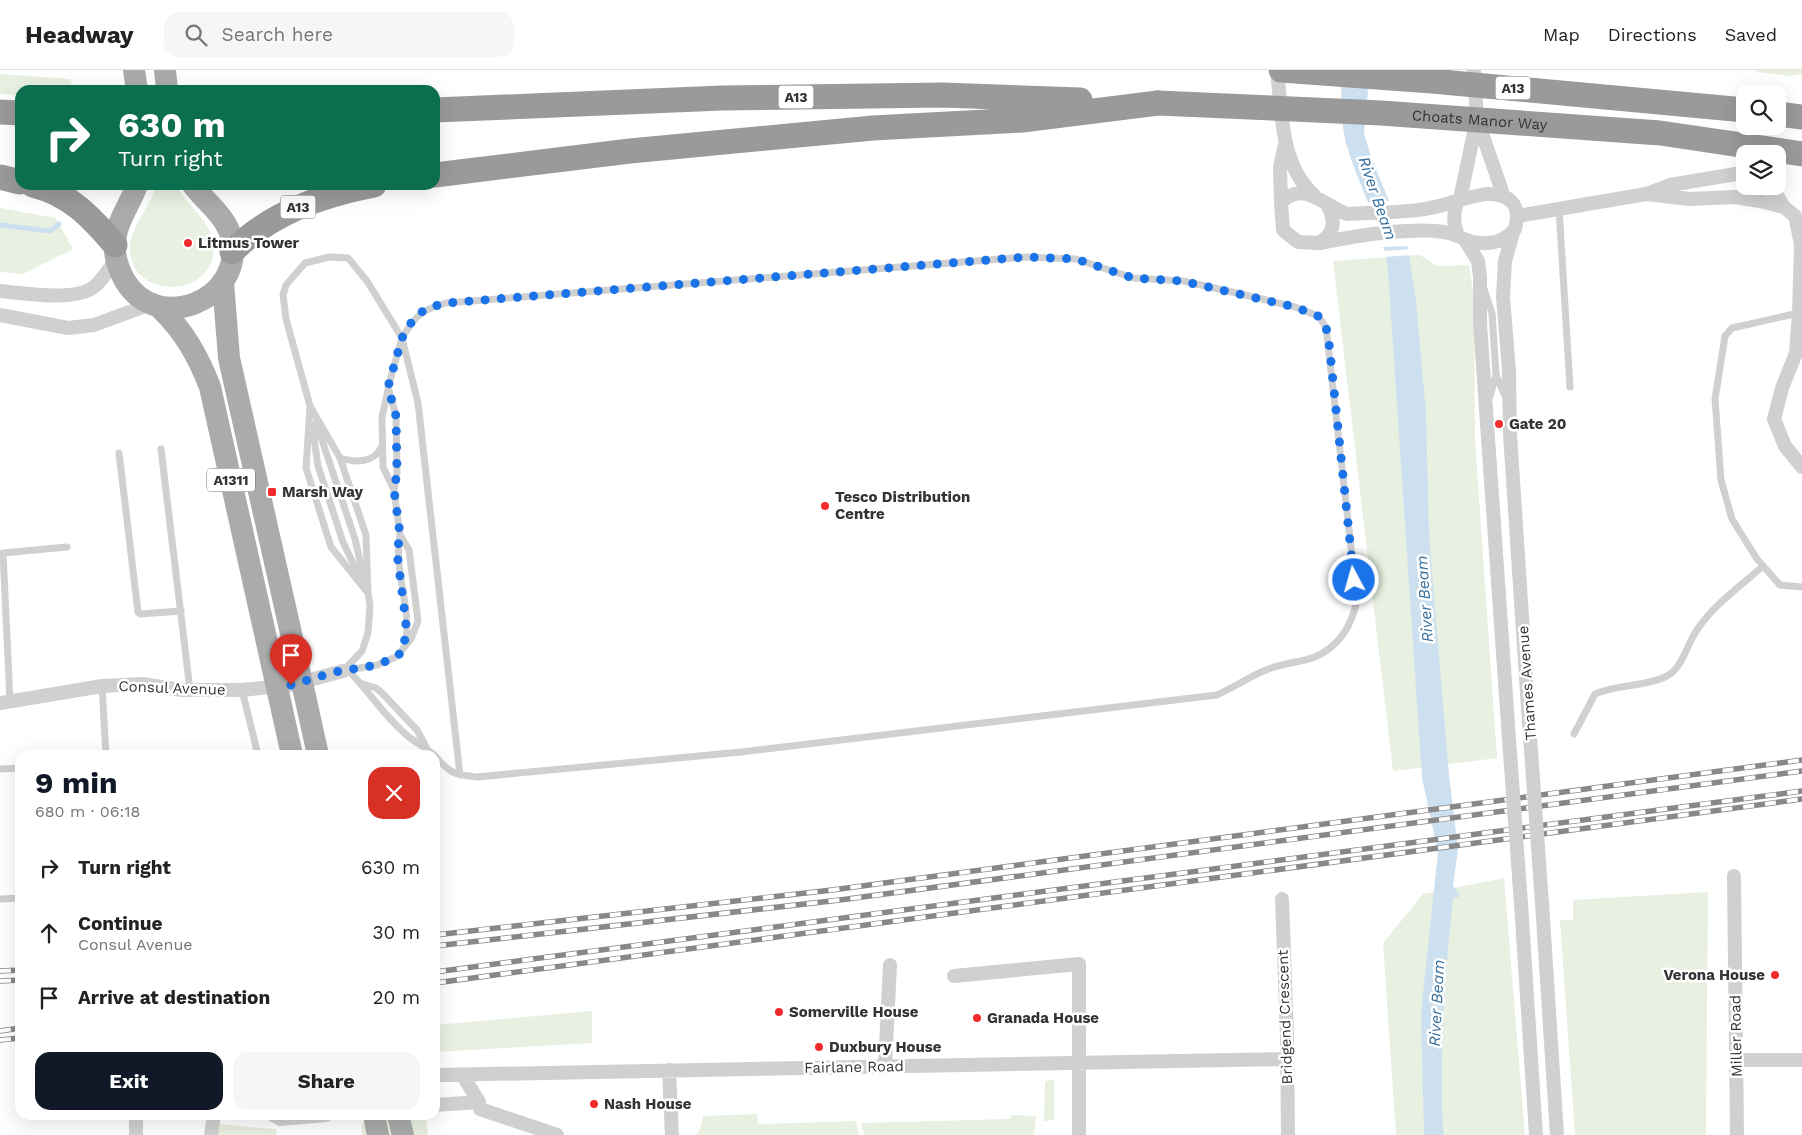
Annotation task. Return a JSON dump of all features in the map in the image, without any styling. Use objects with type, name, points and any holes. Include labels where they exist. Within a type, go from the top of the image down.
[{"type":"highway","name":"A13","points":[[1281,70],[1432,81],[1736,109]]},
{"type":"highway","name":"A13","points":[[440,110],[722,98],[914,95],[1158,103]]},
{"type":"highway","name":"A13","points":[[440,174],[630,151],[863,129],[1022,120],[1158,103]]},
{"type":"highway","name":"Choats Manor Way","points":[[1158,103],[1381,113],[1660,133],[1802,154]]},
{"type":"highway","points":[[0,112],[15,113]]},
{"type":"highway","points":[[1786,115],[1802,116]]},
{"type":"highway","points":[[0,177],[15,181]]},
{"type":"highway","points":[[49,190],[76,204],[93,219],[115,252]]},
{"type":"highway","name":"A13","points":[[232,252],[244,239],[295,208],[331,194],[350,190]]},
{"type":"main road","points":[[134,70],[136,85]]},
{"type":"main road","points":[[165,70],[166,85]]},
{"type":"main road","points":[[135,190],[118,225],[115,252],[129,288],[156,306],[176,308],[197,303],[210,296],[222,282],[230,266],[232,240],[223,221],[197,190]]},
{"type":"main road","name":"A1311","points":[[222,282],[230,358],[317,750]]},
{"type":"main road","name":"A1311","points":[[156,306],[176,323],[192,347],[210,387],[291,750]]},
{"type":"main road","points":[[375,1120],[378,1135]]},
{"type":"main road","points":[[399,1120],[403,1135]]},
{"type":"street","points":[[1277,70],[1285,144],[1301,182],[1314,196],[1328,206],[1347,214],[1364,213],[1422,209],[1442,206],[1459,199],[1485,194],[1503,194]]},
{"type":"street","points":[[1285,144],[1280,167],[1282,226],[1286,234],[1298,242],[1319,244],[1350,237],[1441,230],[1478,243],[1495,242],[1516,229],[1518,216],[1511,201],[1503,194],[1478,119],[1474,70]]},
{"type":"street","points":[[1462,238],[1454,219],[1478,119]]},
{"type":"street","points":[[1518,216],[1648,194],[1670,185],[1736,174]]},
{"type":"street","points":[[1281,202],[1286,197],[1299,193],[1314,196]]},
{"type":"street","points":[[1648,194],[1690,199],[1734,197],[1760,200],[1793,215]]},
{"type":"street","points":[[1778,195],[1793,215],[1801,244],[1796,353],[1782,388],[1774,419],[1785,446],[1802,466]]},
{"type":"street","points":[[1319,244],[1330,235],[1333,226],[1334,217],[1328,206]]},
{"type":"street","name":"Thames Avenue","points":[[1512,233],[1503,279],[1529,723],[1558,1135]]},
{"type":"street","name":"Thames Avenue","points":[[1462,238],[1478,261],[1480,277],[1480,323],[1536,1135]]},
{"type":"street","points":[[0,291],[66,295],[83,292],[94,287],[115,252]]},
{"type":"street","points":[[0,315],[68,328],[94,325],[156,306]]},
{"type":"street","name":"Consul Avenue","points":[[5,702],[102,686],[142,684],[190,690],[242,690],[291,685],[345,670]]},
{"type":"street","name":"Miller Road","points":[[1734,876],[1737,1135]]},
{"type":"street","name":"Bridgend Crescent","points":[[1282,899],[1288,1135]]},
{"type":"street","points":[[885,1066],[890,964]]},
{"type":"street","points":[[954,976],[1079,964],[1079,1135]]},
{"type":"street","name":"Fairlane Road","points":[[440,1075],[1287,1059]]},
{"type":"street","points":[[1736,1060],[1802,1060]]},
{"type":"street","points":[[669,1070],[672,1135]]},
{"type":"street","points":[[457,1076],[479,1102],[480,1108],[557,1135]]},
{"type":"street","points":[[440,1105],[479,1102]]},
{"type":"street","points":[[136,1120],[136,1135]]},
{"type":"street","points":[[211,1135],[213,1120]]},
{"type":"lane","points":[[1559,208],[1570,387]]},
{"type":"lane","points":[[368,593],[355,539],[310,406],[286,319],[283,295],[286,285],[306,263],[329,257],[348,258],[367,281],[402,338],[418,403],[460,775]]},
{"type":"lane","points":[[394,490],[383,467],[382,417],[388,387],[402,338],[420,313],[446,303],[1026,257],[1076,259],[1133,278],[1182,281],[1295,307],[1318,316],[1326,327],[1329,343],[1357,600],[1353,619],[1344,635],[1329,648],[1314,657],[1267,670],[1218,695],[741,752],[477,777],[450,772],[440,762]]},
{"type":"lane","points":[[1480,277],[1492,313],[1496,375],[1510,408]]},
{"type":"lane","points":[[1492,313],[1503,279]]},
{"type":"lane","points":[[1799,313],[1732,328],[1725,336],[1715,399],[1721,480],[1732,519],[1763,566],[1780,585],[1802,587]]},
{"type":"lane","points":[[1486,407],[1496,375]]},
{"type":"lane","points":[[388,387],[396,416],[397,473],[394,490],[400,534],[397,553],[406,622],[404,650]]},
{"type":"lane","points":[[310,406],[340,458],[366,535],[368,593],[371,616],[362,651],[345,670]]},
{"type":"lane","points":[[310,406],[318,466],[344,542],[368,593]]},
{"type":"lane","points":[[310,406],[306,468],[331,546],[368,593]]},
{"type":"lane","points":[[340,458],[368,460],[379,453],[383,443]]},
{"type":"lane","points":[[161,449],[190,690]]},
{"type":"lane","points":[[119,453],[138,612],[140,614],[181,611]]},
{"type":"lane","points":[[345,670],[384,663],[396,657],[404,650],[416,630],[418,621],[409,550],[400,534]]},
{"type":"lane","points":[[5,702],[3,553],[67,547]]},
{"type":"lane","points":[[1574,734],[1595,694],[1621,685],[1655,680],[1667,676],[1676,668],[1692,637],[1703,621],[1763,566]]},
{"type":"lane","points":[[345,670],[362,684],[409,737],[426,747]]},
{"type":"lane","points":[[362,684],[376,688],[382,693],[417,730],[429,750]]},
{"type":"lane","points":[[102,686],[106,750]]},
{"type":"lane","points":[[242,690],[257,750]]},
{"type":"lane","points":[[0,769],[15,768]]},
{"type":"lane","points":[[0,899],[15,898]]},
{"type":"green space","points":[[1756,70],[1802,70],[1802,74],[1790,76],[1757,72]]},
{"type":"green space","points":[[0,74],[71,79],[72,85],[15,85],[15,95],[0,94]]},
{"type":"green space","points":[[155,190],[179,190],[210,231],[212,258],[205,273],[191,283],[175,287],[158,285],[143,277],[133,264],[130,244],[131,237]]},
{"type":"green space","points":[[0,208],[56,218],[73,249],[23,274],[0,272]]},
{"type":"green space","points":[[1420,255],[1437,266],[1469,265],[1474,299],[1475,439],[1497,758],[1393,771],[1333,261]]},
{"type":"green space","points":[[1504,878],[1525,1135],[1396,1135],[1383,943],[1423,894]]},
{"type":"green space","points":[[1708,892],[1706,1135],[1575,1135],[1560,920],[1573,920],[1573,900]]},
{"type":"green space","points":[[592,1011],[592,1043],[440,1052],[440,1025]]},
{"type":"green space","points":[[1054,1080],[1054,1120],[1044,1121],[1045,1081]]},
{"type":"green space","points":[[757,1114],[758,1124],[856,1121],[859,1135],[696,1135],[701,1126],[703,1116]]},
{"type":"green space","points":[[1011,1115],[1036,1116],[1034,1135],[864,1135],[861,1123],[1010,1119]]},
{"type":"green space","points":[[381,1120],[426,1120],[428,1135],[362,1135],[362,1123]]},
{"type":"green space","points":[[217,1124],[276,1129],[277,1135],[216,1135]]},
{"type":"water","name":"River Beam","points":[[1341,70],[1370,70],[1364,133],[1371,157],[1408,247],[1416,301],[1426,414],[1429,534],[1449,775],[1458,849],[1453,886],[1460,896],[1453,899],[1445,984],[1442,1069],[1444,1135],[1424,1135],[1421,1013],[1438,852],[1422,778],[1388,271],[1376,222],[1346,143],[1342,116]]},
{"type":"pier","points":[[1391,201],[1410,246],[1383,247],[1364,203]]},
{"type":"pier","points":[[1411,249],[1412,255],[1384,257],[1384,251]]},
{"type":"waterway","points":[[0,225],[50,231],[59,224]]},
{"type":"railway","points":[[440,934],[832,890],[1802,760]]},
{"type":"railway","points":[[440,945],[840,900],[1802,771]]},
{"type":"railway","points":[[440,971],[1802,791]]},
{"type":"railway","points":[[440,982],[1802,799]]},
{"type":"railway","points":[[0,971],[15,970]]},
{"type":"railway","points":[[0,981],[15,980]]},
{"type":"railway","points":[[0,1031],[15,1029]]},
{"type":"railway","points":[[0,1040],[15,1038]]},
{"type":"place","name":"Litmus Tower","points":[[188,243]]},
{"type":"place","name":"Gate 20","points":[[1499,424]]},
{"type":"place","name":"Marsh Way","points":[[272,492]]},
{"type":"place","name":"Tesco Distribution Centre","points":[[825,506]]},
{"type":"place","name":"Verona House","points":[[1775,975]]},
{"type":"place","name":"Somerville House","points":[[779,1012]]},
{"type":"place","name":"Granada House","points":[[977,1018]]},
{"type":"place","name":"Duxbury House","points":[[819,1047]]},
{"type":"place","name":"Nash House","points":[[594,1104]]},
{"type":"route","points":[[291,685],[335,672],[384,663],[396,657],[404,650],[406,622],[397,553],[400,534],[394,490],[397,473],[396,416],[388,387],[402,338],[411,323],[420,313],[428,308],[446,303],[1026,257],[1076,259],[1133,278],[1182,281],[1295,307],[1318,316],[1326,327],[1354,580]]}]
